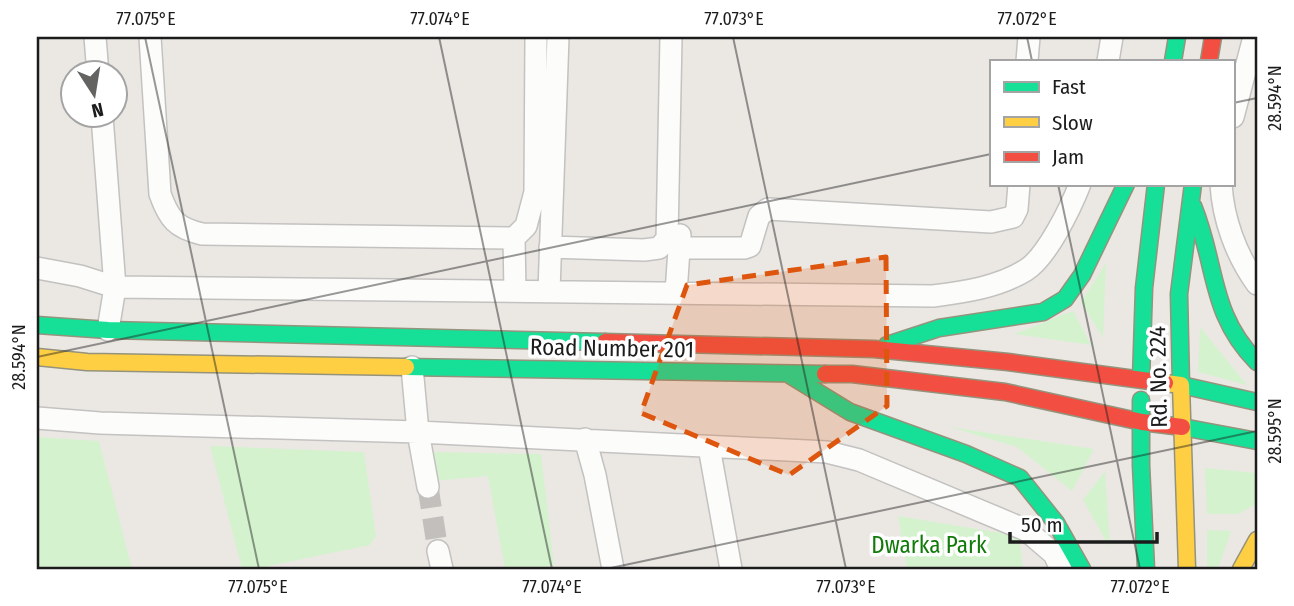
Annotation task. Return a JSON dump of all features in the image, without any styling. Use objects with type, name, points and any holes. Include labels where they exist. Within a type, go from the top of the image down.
[{"type":"main road","points":[[1173,60],[1177,37]]},
{"type":"main road","points":[[1209,60],[1213,37]]},
{"type":"main road","points":[[874,349],[939,328],[1043,312],[1065,299],[1082,275],[1125,186]]},
{"type":"main road","name":"Rd. No. 224","points":[[1146,569],[1141,465],[1141,379],[1144,288],[1156,186]]},
{"type":"main road","points":[[1192,191],[1206,240],[1219,307],[1241,348],[1257,362]]},
{"type":"main road","name":"Rd. No. 224","points":[[1187,569],[1179,294],[1192,191]]},
{"type":"main road","name":"Road Number 201","points":[[37,325],[108,330],[874,349],[1141,379],[1257,402]]},
{"type":"main road","name":"Road Number 201","points":[[37,357],[87,362],[852,374],[1005,392],[1142,422],[1257,441]]},
{"type":"main road","points":[[787,373],[850,412],[966,454],[1020,478],[1056,523],[1082,569]]},
{"type":"main road","points":[[1241,569],[1257,540]]},
{"type":"street","points":[[95,37],[97,60]]},
{"type":"street","points":[[150,37],[160,194],[166,211],[175,223],[186,230],[202,234],[514,238],[526,226],[535,192],[536,37]]},
{"type":"street","points":[[549,291],[558,37]]},
{"type":"street","points":[[551,247],[644,250],[659,248],[667,239],[671,37]]},
{"type":"street","points":[[676,292],[683,37]]},
{"type":"street","points":[[1027,60],[1028,37]]},
{"type":"street","points":[[1108,60],[1112,37]]},
{"type":"street","points":[[1234,113],[1254,37]]},
{"type":"street","points":[[103,130],[115,287],[108,330]]},
{"type":"street","points":[[679,248],[750,246],[759,216],[768,209],[991,222],[1013,217],[1017,209],[1019,186]]},
{"type":"street","points":[[37,268],[80,276],[115,287],[933,296],[976,290],[1029,269],[1051,242],[1079,186]]},
{"type":"street","points":[[1221,186],[1222,199],[1237,249],[1257,284]]},
{"type":"street","points":[[514,238],[515,291]]},
{"type":"street","points":[[412,368],[418,432],[428,487]]},
{"type":"street","points":[[37,418],[100,423],[585,439],[827,452],[859,460],[1026,530],[1054,554],[1062,569]]},
{"type":"street","points":[[585,439],[595,475],[613,569]]},
{"type":"street","points":[[709,447],[732,569]]},
{"type":"highlighted area","points":[[886,257],[887,406],[789,475],[641,413],[687,285]]},
{"type":"green space","points":[[1106,263],[1103,338],[1081,302]]},
{"type":"green space","points":[[1073,311],[1091,345],[1014,334]]},
{"type":"green space","points":[[1200,327],[1247,385],[1198,372]]},
{"type":"green space","points":[[950,427],[1094,449],[1072,491],[1017,447]]},
{"type":"green space","points":[[37,437],[99,441],[132,569],[37,569]]},
{"type":"green space","points":[[210,446],[364,452],[376,536],[370,545],[254,569],[242,569]]},
{"type":"green space","points":[[431,452],[541,454],[554,565],[536,569],[505,569],[488,476],[434,481]]},
{"type":"green space","points":[[1205,468],[1257,473],[1257,503],[1239,514],[1207,514]]},
{"type":"green space","points":[[1105,471],[1110,548],[1083,500]]},
{"type":"green space","name":"Dwarka Park","points":[[898,516],[1019,536],[1023,569],[907,569]]},
{"type":"green space","points":[[1207,530],[1231,531],[1218,569],[1207,569]]},
{"type":"tunnel","points":[[428,487],[438,551]]},
{"type":"traffic: fast","points":[[1173,60],[1177,37]]},
{"type":"traffic: fast","points":[[887,345],[939,328],[1043,312],[1065,299],[1082,275],[1125,186]]},
{"type":"traffic: fast","points":[[1141,379],[1144,288],[1156,186]]},
{"type":"traffic: fast","points":[[1193,186],[1179,294],[1181,385],[1257,402]]},
{"type":"traffic: fast","points":[[1193,206],[1222,307],[1241,344],[1257,362]]},
{"type":"traffic: fast","points":[[37,325],[108,330],[605,342]]},
{"type":"traffic: fast","points":[[406,367],[825,374]]},
{"type":"traffic: fast","points":[[788,374],[850,412],[966,454],[1020,478],[1056,523],[1082,569]]},
{"type":"traffic: fast","points":[[1141,400],[1146,569]]},
{"type":"traffic: fast","points":[[1182,427],[1257,441]]},
{"type":"traffic: slow","points":[[37,357],[87,362],[406,367]]},
{"type":"traffic: slow","points":[[1165,383],[1181,385],[1187,569]]},
{"type":"traffic: slow","points":[[1241,569],[1257,540]]},
{"type":"traffic: jam","points":[[1209,60],[1213,37]]},
{"type":"traffic: jam","points":[[605,342],[874,349],[1008,362],[1165,383]]},
{"type":"traffic: jam","points":[[825,374],[852,374],[1005,392],[1142,422],[1182,427]]}]
